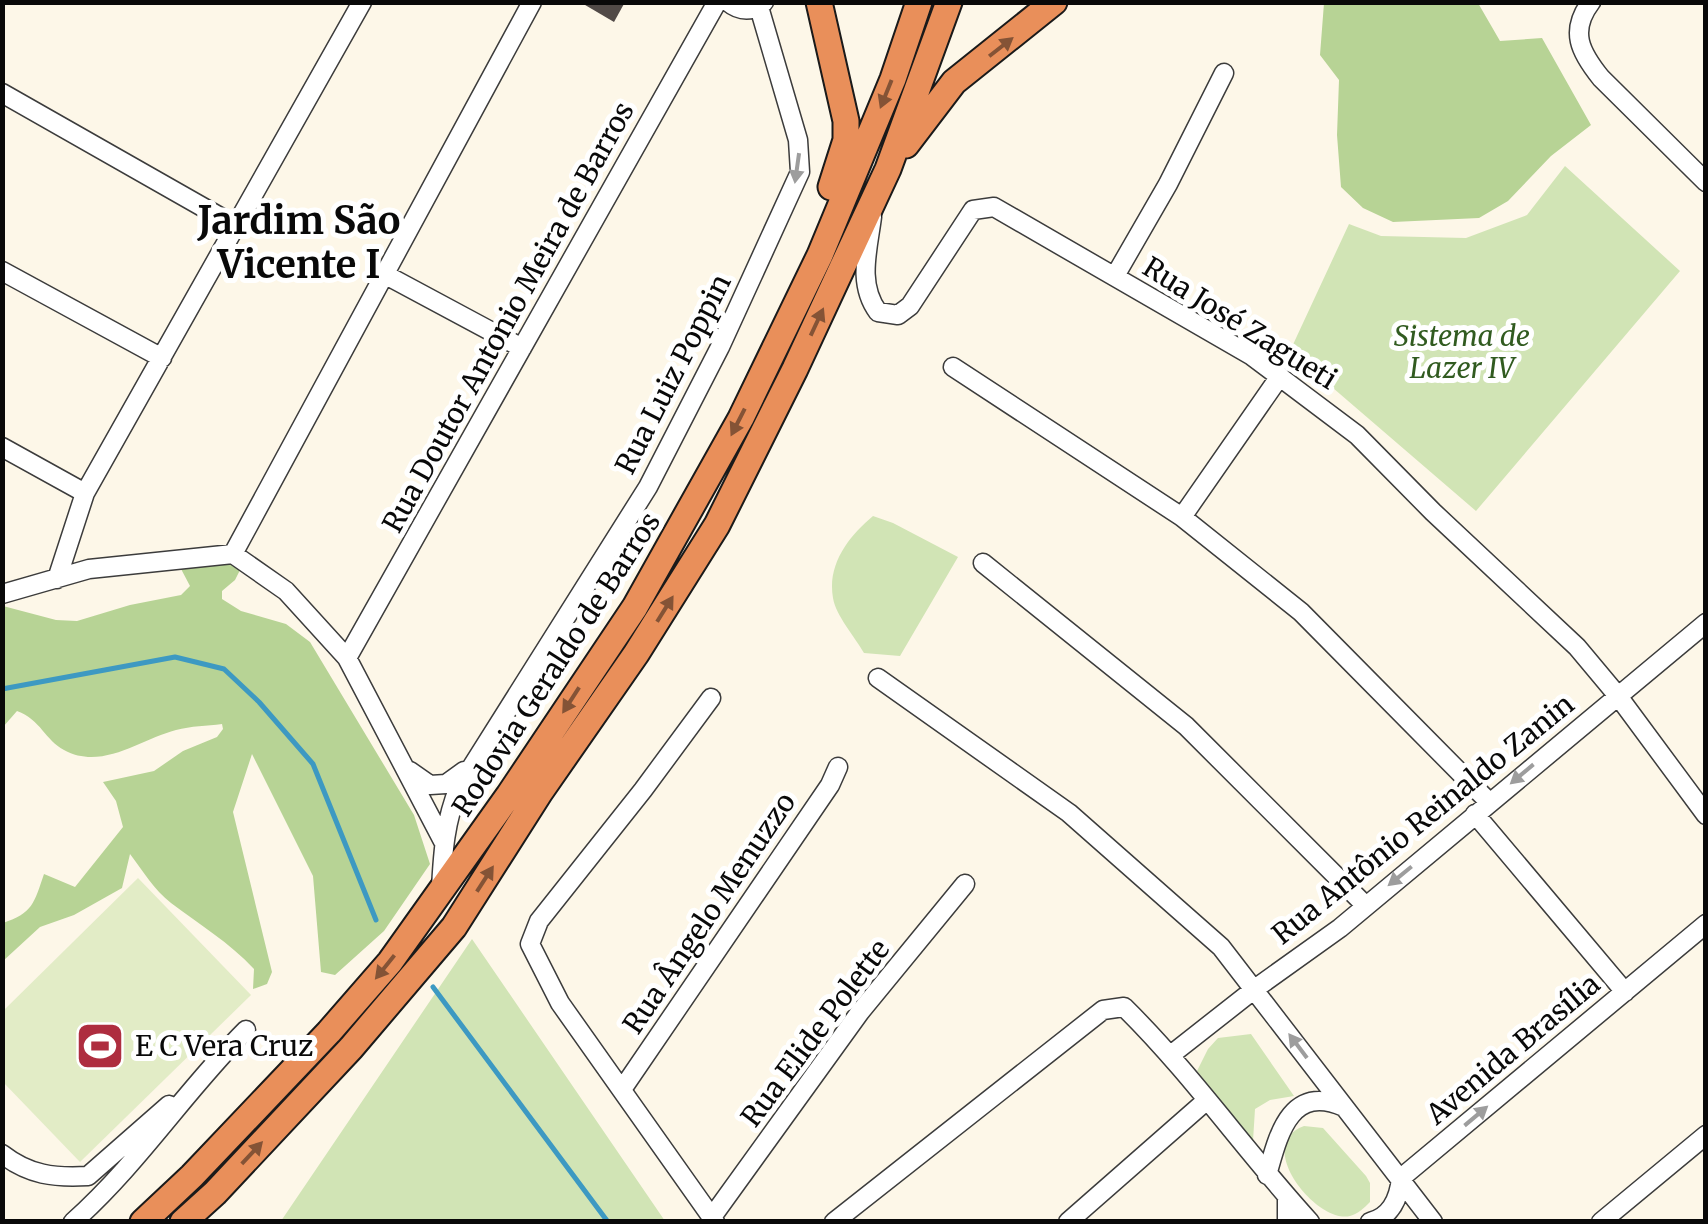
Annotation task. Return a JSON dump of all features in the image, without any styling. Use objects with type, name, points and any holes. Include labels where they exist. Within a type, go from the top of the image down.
[{"type":"highway","points":[[758,380],[846,140],[846,121],[818,2]]},
{"type":"highway","name":"Rodovia Geraldo de Barros","points":[[142,1222],[192,1176],[390,962],[509,795],[635,607],[676,537],[820,255],[893,79],[920,2]]},
{"type":"highway","name":"Rodovia Geraldo de Barros","points":[[183,1222],[351,1048],[454,927],[718,525],[874,201],[949,2]]},
{"type":"highway","points":[[888,169],[954,82],[1054,2]]},
{"type":"street","points":[[57,579],[86,493],[362,2]]},
{"type":"street","points":[[233,554],[532,2]]},
{"type":"street","name":"Rua Doutor Antonio Meira de Barros","points":[[347,658],[717,2]]},
{"type":"street","points":[[728,2],[742,10],[761,5]]},
{"type":"street","points":[[1591,2],[1580,19],[1577,39],[1586,60],[1706,182]]},
{"type":"street","name":"Rua Luiz Poppin","points":[[441,889],[443,841],[459,787],[648,487],[720,347],[800,172],[798,140],[761,5]]},
{"type":"street","points":[[1116,276],[1224,73]]},
{"type":"street","points":[[2,93],[236,226]]},
{"type":"street","name":"Rua José Zagueti","points":[[874,201],[865,274],[866,291],[878,312],[888,316],[910,306],[972,210],[982,206],[1009,214],[1280,376],[1357,435],[1432,512],[1577,647],[1706,815]]},
{"type":"street","points":[[2,271],[162,358]]},
{"type":"street","points":[[384,274],[522,348]]},
{"type":"street","points":[[953,367],[1182,516],[1301,612],[1482,808],[1625,992]]},
{"type":"street","points":[[1182,516],[1280,376]]},
{"type":"street","points":[[2,448],[86,493]]},
{"type":"street","points":[[2,594],[122,564],[233,554],[286,591],[347,658],[443,841]]},
{"type":"street","points":[[983,563],[1186,726],[1365,905]]},
{"type":"street","name":"Rua Antônio Reinaldo Zanin","points":[[1172,1054],[1340,928],[1706,623]]},
{"type":"street","points":[[878,678],[1069,813],[1221,947],[1432,1222]]},
{"type":"street","points":[[711,698],[538,921],[530,944],[560,1003],[714,1219]]},
{"type":"street","name":"Rua Luiz Poppin","points":[[399,758],[418,780],[430,785],[446,784],[457,779],[489,739]]},
{"type":"street","name":"Rua Ângelo Menuzzo","points":[[622,1088],[830,785],[838,767]]},
{"type":"street","name":"Rua Elide Polette","points":[[714,1219],[860,1012],[965,884]]},
{"type":"street","name":"Avenida Brasília","points":[[1370,1222],[1388,1212],[1400,1191],[1401,1178],[1705,927]]},
{"type":"street","points":[[834,1222],[1103,1010],[1124,1007],[1172,1054],[1267,1176],[1310,1222]]},
{"type":"street","points":[[73,1222],[125,1173],[197,1083],[246,1030]]},
{"type":"street","points":[[2,1154],[41,1175],[88,1176],[197,1083]]},
{"type":"street","points":[[1068,1222],[1207,1100]]},
{"type":"street","points":[[1267,1176],[1280,1128],[1287,1117],[1307,1105],[1344,1107]]},
{"type":"street","points":[[1600,1222],[1706,1135]]},
{"type":"street","points":[[1287,1196],[1287,1222]]},
{"type":"green space","points":[[1324,3],[1478,3],[1500,41],[1542,38],[1591,125],[1551,156],[1508,201],[1479,218],[1393,222],[1363,208],[1341,187],[1337,135],[1339,80],[1320,55]]},
{"type":"green space","name":"Sistema de Lazer IV","points":[[1565,166],[1680,271],[1476,511],[1290,351],[1349,224],[1381,236],[1466,238],[1527,215]]},
{"type":"green space","points":[[873,516],[958,557],[900,656],[864,653],[833,598],[837,562],[856,532]]},
{"type":"green space","points":[[237,561],[240,570],[222,591],[222,599],[241,611],[286,624],[310,642],[414,815],[430,864],[384,931],[335,975],[321,972],[313,876],[252,754],[233,812],[272,972],[267,984],[253,989],[254,969],[165,898],[130,854],[122,888],[74,915],[40,927],[3,961],[3,923],[31,906],[44,874],[75,887],[123,827],[116,801],[103,782],[154,771],[183,751],[217,737],[223,729],[222,724],[182,729],[93,757],[64,750],[32,719],[17,711],[3,727],[3,606],[56,620],[77,621],[181,595],[190,586],[180,567]]},
{"type":"green space","name":"E C Vera Cruz","points":[[138,878],[251,995],[80,1162],[3,1082],[3,1011]]},
{"type":"green space","points":[[472,939],[665,1221],[281,1221]]},
{"type":"green space","points":[[1251,1034],[1294,1096],[1270,1100],[1255,1109],[1253,1141],[1197,1071],[1218,1038]]},
{"type":"green space","points":[[1304,1126],[1323,1128],[1366,1176],[1370,1202],[1358,1212],[1336,1215],[1307,1196],[1295,1181],[1285,1149],[1290,1135]]},
{"type":"building","points":[[580,2],[625,2],[614,22]]},
{"type":"waterway","points":[[2,689],[175,657],[224,669],[313,764],[376,920]]},
{"type":"waterway","points":[[433,987],[608,1222]]},
{"type":"place","name":"E C Vera Cruz","points":[[100,1046]]},
{"type":"district","name":"Jardim São Vicente I","points":[[299,243]]}]
